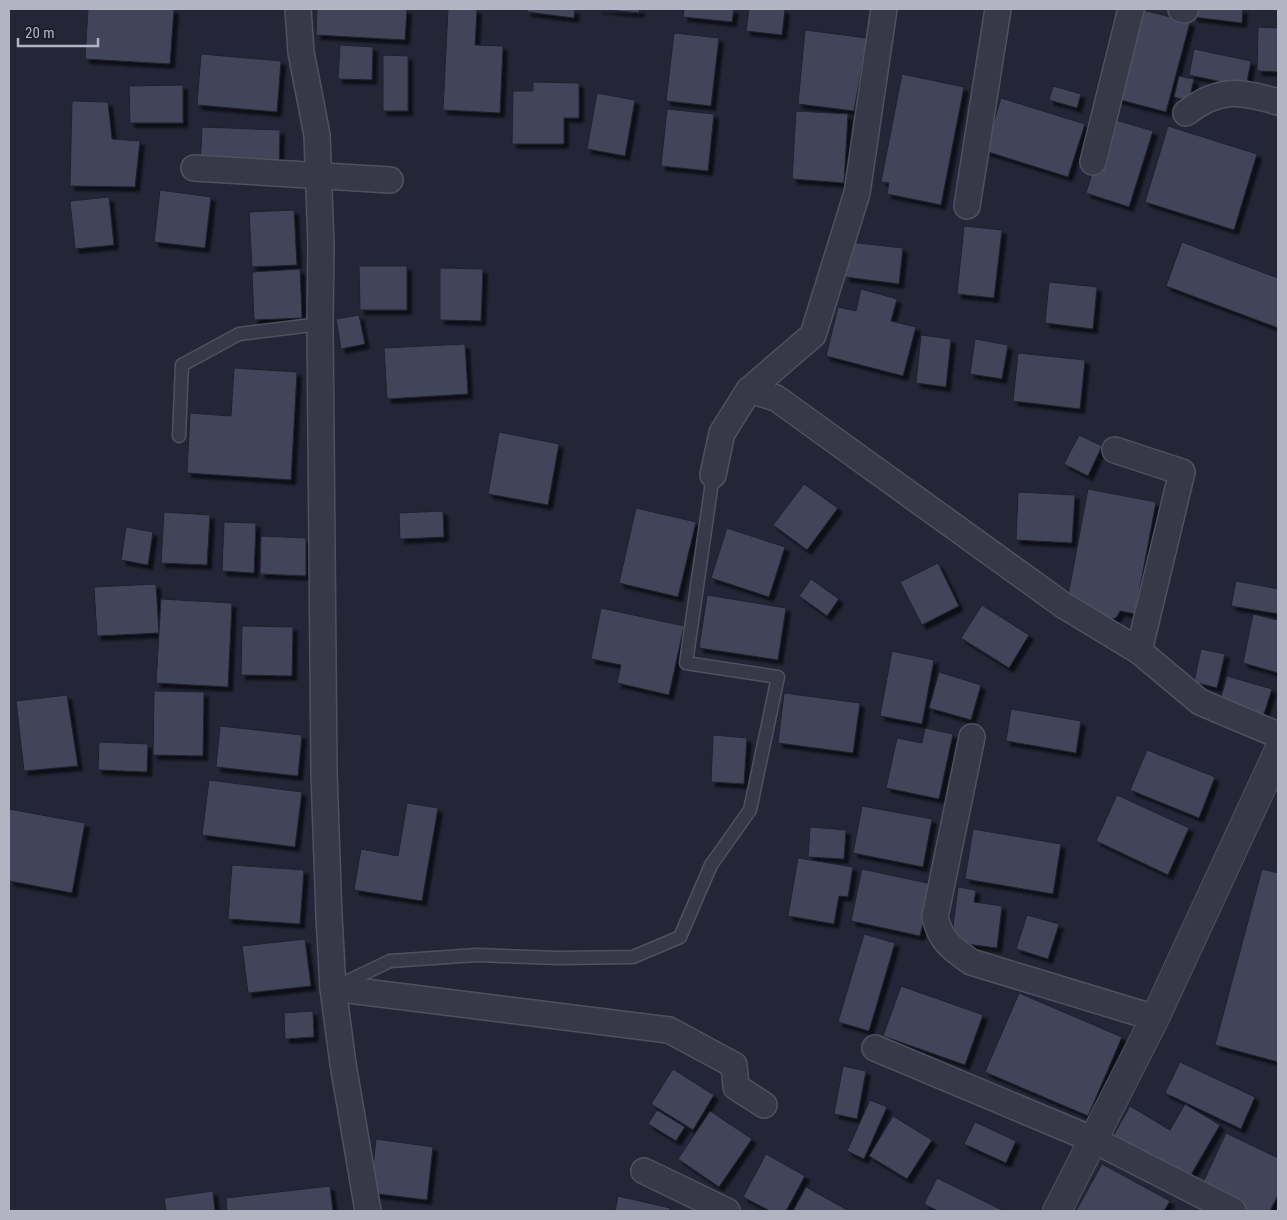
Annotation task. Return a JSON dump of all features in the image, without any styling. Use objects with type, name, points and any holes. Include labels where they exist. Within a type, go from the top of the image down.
[{"type":"street","points":[[298,9],[301,52],[317,135],[319,177],[324,773],[333,988],[343,1064],[368,1211]]},
{"type":"street","points":[[713,475],[722,433],[749,390],[813,335],[857,193],[884,9]]},
{"type":"street","points":[[967,206],[998,9]]},
{"type":"street","points":[[1093,162],[1131,9]]},
{"type":"street","points":[[1186,113],[1199,103],[1214,96],[1230,93],[1246,93],[1278,102]]},
{"type":"street","points":[[194,168],[390,180]]},
{"type":"street","points":[[749,390],[776,398],[1063,605],[1139,651],[1200,702],[1278,735]]},
{"type":"street","points":[[1115,450],[1182,472],[1139,651]]},
{"type":"street","points":[[972,737],[936,917],[941,937],[971,962],[1155,1018]]},
{"type":"street","points":[[1057,1211],[1155,1018],[1278,752]]},
{"type":"street","points":[[333,988],[669,1030],[734,1065],[736,1087],[764,1104]]},
{"type":"street","points":[[875,1048],[1094,1140],[1233,1211]]},
{"type":"street","points":[[644,1171],[727,1211]]},
{"type":"lane","points":[[179,436],[182,365],[239,334],[320,324]]},
{"type":"lane","points":[[333,988],[390,962],[477,955],[559,958],[633,957],[680,937],[711,865],[750,810],[778,677],[686,663],[713,475]]},
{"type":"building","points":[[88,9],[174,9],[170,64],[85,59]]},
{"type":"building","points":[[317,9],[407,9],[405,40],[316,35]]},
{"type":"building","points":[[448,9],[477,9],[475,45],[503,46],[500,113],[443,110]]},
{"type":"building","points":[[527,9],[575,9],[574,18],[527,12]]},
{"type":"building","points":[[597,9],[640,9],[639,13]]},
{"type":"building","points":[[684,9],[734,9],[732,22],[683,17]]},
{"type":"building","points":[[749,9],[785,9],[782,35],[746,31]]},
{"type":"building","points":[[1139,9],[1190,22],[1166,112],[1113,98]]},
{"type":"building","points":[[1194,9],[1243,9],[1242,23],[1193,17]]},
{"type":"building","points":[[1258,27],[1278,28],[1278,72],[1257,71]]},
{"type":"building","points":[[805,30],[867,38],[854,111],[798,104]]},
{"type":"building","points":[[674,33],[719,38],[711,106],[666,101]]},
{"type":"building","points":[[340,45],[373,47],[372,80],[338,79]]},
{"type":"building","points":[[1194,49],[1251,61],[1246,87],[1189,75]]},
{"type":"building","points":[[201,54],[281,61],[277,112],[197,105]]},
{"type":"building","points":[[383,55],[408,56],[408,111],[383,111]]},
{"type":"building","points":[[902,74],[964,87],[941,205],[887,194],[889,183],[881,182]]},
{"type":"building","points":[[1179,76],[1194,79],[1189,101],[1174,97]]},
{"type":"building","points":[[533,82],[579,83],[579,118],[564,118],[564,144],[512,144],[513,91],[533,91]]},
{"type":"building","points":[[183,85],[183,123],[130,123],[129,86]]},
{"type":"building","points":[[1053,86],[1081,94],[1077,108],[1049,100]]},
{"type":"building","points":[[597,93],[635,100],[625,156],[587,149]]},
{"type":"building","points":[[1001,98],[1085,124],[1068,177],[985,151]]},
{"type":"building","points":[[72,101],[108,102],[112,139],[140,141],[135,187],[70,186]]},
{"type":"building","points":[[667,109],[714,114],[708,171],[661,166]]},
{"type":"building","points":[[796,111],[848,114],[844,183],[792,179]]},
{"type":"building","points":[[1109,118],[1153,131],[1129,207],[1086,193]]},
{"type":"building","points":[[1168,126],[1257,154],[1234,230],[1145,202]]},
{"type":"building","points":[[202,127],[280,130],[279,170],[200,168]]},
{"type":"building","points":[[160,190],[211,197],[205,248],[154,242]]},
{"type":"building","points":[[109,197],[114,245],[75,249],[70,201]]},
{"type":"building","points":[[294,210],[297,265],[252,267],[249,212]]},
{"type":"building","points":[[964,226],[1002,230],[994,298],[957,294]]},
{"type":"building","points":[[849,242],[903,248],[899,284],[845,277]]},
{"type":"building","points":[[1182,242],[1278,278],[1278,328],[1166,286]]},
{"type":"building","points":[[359,266],[407,266],[407,310],[360,310]]},
{"type":"building","points":[[440,268],[483,269],[481,321],[440,320]]},
{"type":"building","points":[[300,269],[302,318],[254,320],[252,272]]},
{"type":"building","points":[[1049,282],[1097,287],[1093,329],[1045,323]]},
{"type":"building","points":[[861,289],[897,299],[891,321],[916,327],[903,376],[826,356],[838,307],[856,311]]},
{"type":"building","points":[[359,315],[365,344],[341,349],[336,319]]},
{"type":"building","points":[[921,335],[951,339],[946,387],[916,383]]},
{"type":"building","points":[[975,339],[1008,345],[1002,379],[970,374]]},
{"type":"building","points":[[465,344],[468,394],[387,399],[384,348]]},
{"type":"building","points":[[1018,353],[1085,360],[1080,409],[1013,401]]},
{"type":"building","points":[[234,368],[297,372],[291,480],[187,473],[190,413],[231,416]]},
{"type":"building","points":[[499,432],[559,444],[548,505],[488,494]]},
{"type":"building","points":[[1079,435],[1102,446],[1088,476],[1064,464]]},
{"type":"building","points":[[804,484],[838,508],[807,550],[773,525]]},
{"type":"building","points":[[1088,489],[1156,502],[1135,614],[1120,611],[1117,617],[1109,621],[1067,601]]},
{"type":"building","points":[[1018,492],[1075,495],[1072,543],[1016,540]]},
{"type":"building","points":[[636,508],[696,522],[678,597],[619,583]]},
{"type":"building","points":[[443,511],[444,537],[400,539],[399,513]]},
{"type":"building","points":[[164,512],[210,515],[207,565],[161,563]]},
{"type":"building","points":[[224,522],[256,523],[254,573],[222,571]]},
{"type":"building","points":[[126,527],[153,532],[148,565],[121,560]]},
{"type":"building","points":[[727,528],[785,547],[769,597],[711,578]]},
{"type":"building","points":[[261,536],[306,538],[306,576],[260,574]]},
{"type":"building","points":[[938,563],[959,606],[922,625],[900,582]]},
{"type":"building","points":[[811,579],[839,599],[827,616],[799,596]]},
{"type":"building","points":[[1236,581],[1278,589],[1278,614],[1231,606]]},
{"type":"building","points":[[156,584],[159,633],[97,636],[94,587]]},
{"type":"building","points":[[707,595],[786,608],[778,660],[699,648]]},
{"type":"building","points":[[161,599],[232,603],[228,687],[156,683]]},
{"type":"building","points":[[982,605],[1029,635],[1009,668],[961,638]]},
{"type":"building","points":[[601,608],[684,626],[669,695],[617,683],[621,665],[591,659]]},
{"type":"building","points":[[1253,614],[1278,620],[1278,673],[1243,663]]},
{"type":"building","points":[[242,626],[293,627],[292,676],[241,675]]},
{"type":"building","points":[[1201,649],[1225,654],[1217,688],[1194,682]]},
{"type":"building","points":[[892,651],[934,660],[922,724],[880,716]]},
{"type":"building","points":[[939,672],[981,685],[971,720],[929,708]]},
{"type":"building","points":[[1227,676],[1272,689],[1263,717],[1219,704]]},
{"type":"building","points":[[154,691],[204,692],[203,756],[153,755]]},
{"type":"building","points":[[784,693],[860,703],[853,753],[778,743]]},
{"type":"building","points":[[67,695],[78,766],[24,771],[16,701]]},
{"type":"building","points":[[1011,709],[1081,721],[1076,753],[1006,741]]},
{"type":"building","points":[[220,726],[302,735],[298,776],[216,767]]},
{"type":"building","points":[[925,728],[953,734],[939,799],[886,788],[897,738],[922,743]]},
{"type":"building","points":[[713,735],[747,738],[744,784],[711,782]]},
{"type":"building","points":[[99,742],[148,744],[147,772],[98,770]]},
{"type":"building","points":[[1147,750],[1215,777],[1199,818],[1130,790]]},
{"type":"building","points":[[209,780],[302,792],[295,847],[202,835]]},
{"type":"building","points":[[1117,795],[1189,828],[1168,875],[1096,841]]},
{"type":"building","points":[[407,803],[438,808],[422,901],[354,890],[361,849],[398,856]]},
{"type":"building","points":[[862,806],[932,819],[923,867],[853,853]]},
{"type":"building","points":[[9,809],[85,823],[72,893],[9,881]]},
{"type":"building","points":[[810,827],[846,830],[844,859],[808,857]]},
{"type":"building","points":[[973,829],[1061,844],[1053,894],[965,879]]},
{"type":"building","points":[[798,858],[853,867],[848,897],[839,896],[834,924],[788,916]]},
{"type":"building","points":[[232,865],[304,870],[300,924],[228,919]]},
{"type":"building","points":[[862,869],[932,884],[920,936],[851,921]]},
{"type":"building","points":[[1262,869],[1278,873],[1278,1062],[1215,1045]]},
{"type":"building","points":[[958,887],[976,890],[974,902],[1002,906],[997,948],[951,942]]},
{"type":"building","points":[[1027,915],[1059,924],[1048,959],[1016,949]]},
{"type":"building","points":[[864,934],[895,943],[869,1031],[838,1022]]},
{"type":"building","points":[[305,939],[311,986],[248,993],[242,946]]},
{"type":"building","points":[[901,986],[983,1015],[965,1065],[883,1036]]},
{"type":"building","points":[[1019,993],[1122,1037],[1088,1116],[985,1072]]},
{"type":"building","points":[[313,1011],[314,1037],[285,1039],[284,1013]]},
{"type":"building","points":[[1180,1062],[1255,1097],[1241,1129],[1165,1093]]},
{"type":"building","points":[[843,1066],[866,1071],[857,1119],[834,1114]]},
{"type":"building","points":[[673,1069],[714,1095],[693,1130],[651,1104]]},
{"type":"building","points":[[870,1100],[887,1107],[864,1159],[847,1151]]},
{"type":"building","points":[[1185,1104],[1220,1125],[1188,1180],[1113,1136],[1130,1106],[1170,1130]]},
{"type":"building","points":[[657,1110],[685,1127],[676,1141],[648,1124]]},
{"type":"building","points":[[710,1111],[752,1139],[719,1187],[678,1159]]},
{"type":"building","points":[[893,1116],[932,1140],[907,1179],[869,1156]]},
{"type":"building","points":[[975,1122],[1016,1141],[1006,1163],[964,1144]]},
{"type":"building","points":[[1226,1133],[1278,1158],[1278,1195],[1270,1211],[1249,1211],[1200,1189]]},
{"type":"building","points":[[376,1139],[433,1147],[427,1200],[370,1193]]},
{"type":"building","points":[[766,1154],[805,1176],[786,1211],[770,1211],[743,1197]]},
{"type":"building","points":[[1102,1164],[1170,1201],[1164,1211],[1076,1211]]},
{"type":"building","points":[[937,1178],[1004,1211],[938,1211],[924,1204]]},
{"type":"building","points":[[330,1186],[333,1211],[227,1211],[226,1198]]},
{"type":"building","points":[[806,1187],[849,1211],[793,1211]]},
{"type":"building","points":[[213,1191],[215,1211],[166,1211],[164,1198]]},
{"type":"building","points":[[618,1196],[670,1208],[669,1211],[615,1211]]}]
